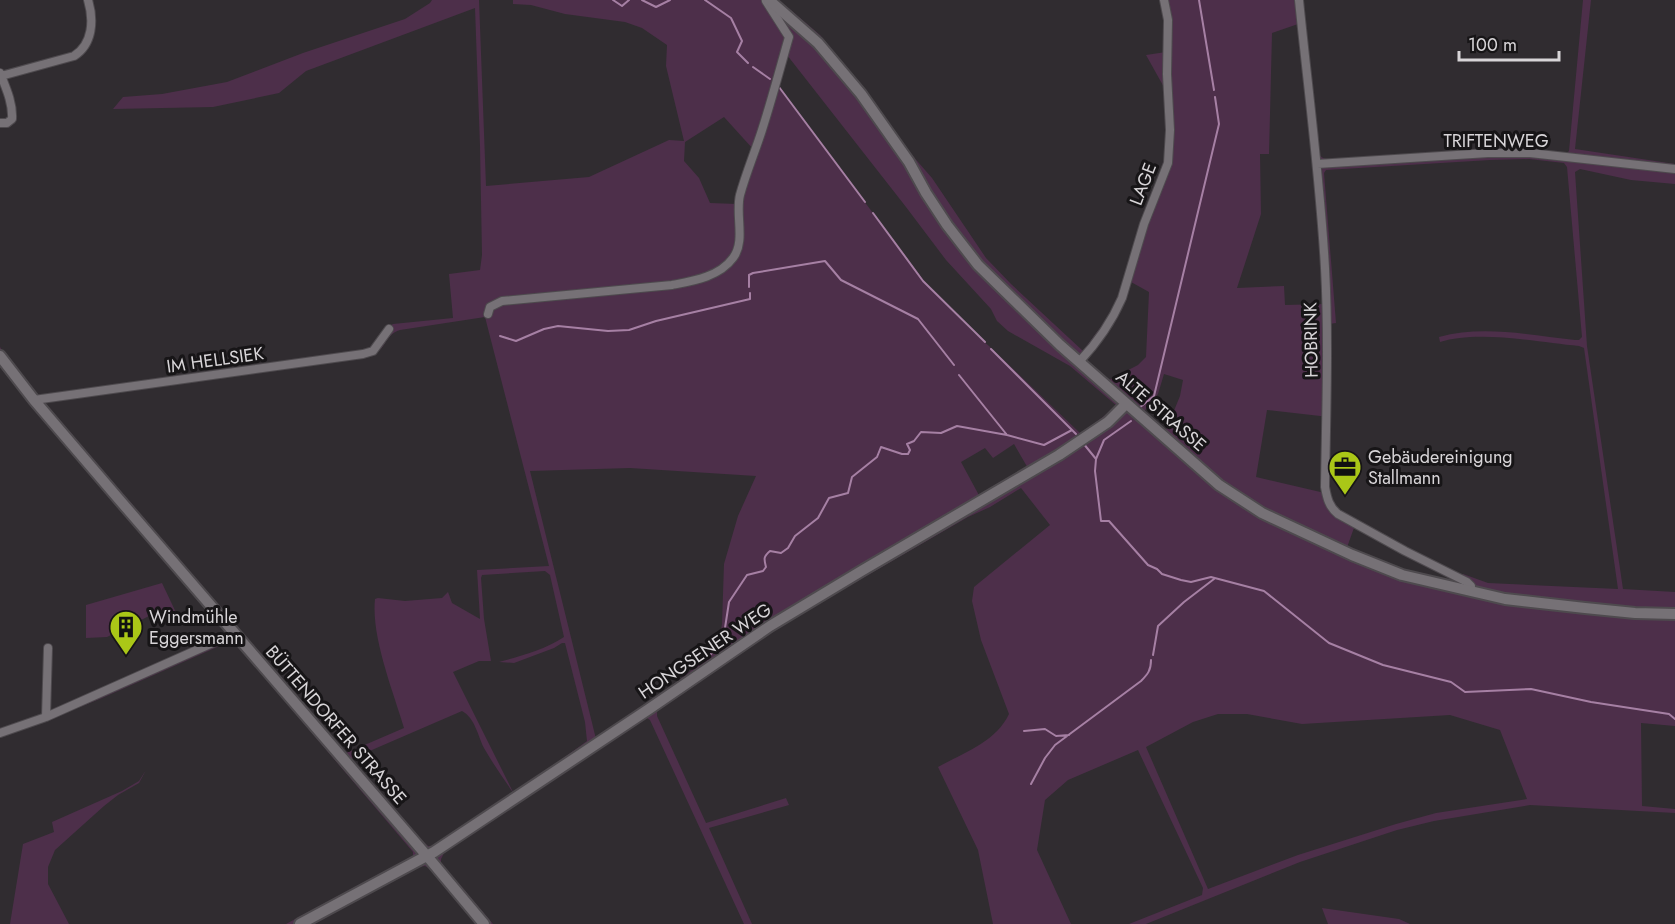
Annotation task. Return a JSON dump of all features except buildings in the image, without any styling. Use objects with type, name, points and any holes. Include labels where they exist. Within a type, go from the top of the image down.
[{"type":"street","points":[[0,123],[7,123],[12,119],[13,113],[1,74],[74,56],[79,52],[87,41],[91,28],[92,18],[88,0]]},
{"type":"street","name":"ALTE STRASSE","points":[[488,314],[490,307],[502,301],[697,281],[726,266],[734,258],[739,248],[739,198],[789,37],[767,0]]},
{"type":"street","name":"ALTE STRASSE","points":[[767,0],[818,43],[855,87],[889,132],[947,225],[978,265],[1079,362],[1219,485],[1262,513],[1352,555],[1402,575],[1505,599],[1635,613],[1675,614]]},
{"type":"street","name":"LAGE","points":[[1079,362],[1091,350],[1122,298],[1143,224],[1168,163],[1170,130],[1167,74],[1168,20],[1164,0]]},
{"type":"street","name":"HOBRINK","points":[[1299,2],[1317,164],[1325,268],[1327,410],[1325,487],[1327,496],[1332,509],[1338,514],[1467,582],[1471,586],[1470,591]]},
{"type":"street","name":"TRIFTENWEG","points":[[1317,164],[1488,153],[1530,153],[1675,169]]},
{"type":"street","name":"IM HELLSIEK","points":[[34,400],[363,354],[373,351],[389,329]]},
{"type":"street","name":"BÜTTENDORFER STRASSE","points":[[0,356],[34,400],[428,856],[484,924]]},
{"type":"street","name":"HONGSENER WEG","points":[[300,924],[428,856],[770,626],[1059,455],[1108,423],[1126,404]]},
{"type":"street","points":[[0,733],[46,717],[235,633]]},
{"type":"street","points":[[46,717],[48,648]]},
{"type":"shaded area","points":[[432,0],[479,0],[486,186],[589,177],[669,140],[684,141],[666,66],[667,45],[642,28],[625,22],[565,14],[531,5],[513,4],[513,0],[764,0],[787,17],[786,6],[820,35],[850,72],[911,154],[932,178],[986,258],[1083,351],[1114,309],[1120,296],[1140,223],[1164,161],[1167,129],[1165,89],[1146,55],[1166,52],[1167,21],[1161,0],[1303,0],[1319,155],[1327,159],[1488,150],[1566,154],[1569,151],[1583,0],[1591,0],[1575,149],[1675,164],[1675,184],[1631,180],[1580,169],[1575,172],[1587,346],[1623,589],[1675,592],[1675,726],[1641,723],[1642,806],[1675,809],[1675,813],[1530,805],[1434,821],[1397,830],[1300,862],[1146,924],[1129,924],[1202,895],[1203,888],[1138,750],[1068,780],[1045,800],[1037,850],[1071,924],[993,924],[978,850],[938,767],[987,739],[996,732],[1009,714],[981,640],[972,601],[974,587],[1050,525],[1021,488],[771,631],[657,710],[657,716],[706,823],[786,798],[789,805],[709,828],[752,924],[744,924],[650,720],[647,718],[641,719],[444,853],[441,863],[493,924],[477,924],[432,870],[425,866],[418,867],[314,924],[286,924],[413,856],[413,852],[233,640],[43,722],[227,634],[15,385],[0,365],[0,347],[14,368],[38,395],[48,396],[364,352],[393,324],[453,318],[449,274],[480,270],[482,255],[475,8],[306,71],[279,93],[213,107],[113,109],[123,97],[162,94],[227,82],[303,53],[405,19]],"holes":[[[1298,24],[1322,257],[1323,304],[1285,305],[1284,286],[1237,288],[1261,214],[1260,154],[1269,154],[1272,33]],[[787,55],[946,260],[991,309],[997,321],[1008,331],[1070,366],[1117,406],[1081,434],[928,286],[778,87]],[[724,117],[753,149],[737,204],[710,203],[699,178],[684,161],[685,142]],[[1529,159],[1564,163],[1567,167],[1582,337],[1575,340],[1489,331],[1455,333],[1439,337],[1440,342],[1490,337],[1584,348],[1618,589],[1488,583],[1463,574],[1463,578],[1478,588],[1402,576],[1345,553],[1355,525],[1334,508],[1329,494],[1256,477],[1267,410],[1329,417],[1329,324],[1336,323],[1324,173],[1326,170]],[[1131,282],[1149,292],[1146,357],[1138,365],[1107,381],[1085,360],[1100,343]],[[485,317],[549,566],[477,570],[480,619],[452,603],[448,592],[442,598],[405,601],[375,599],[376,630],[404,728],[346,753],[44,402],[373,354],[391,335],[400,330]],[[1164,374],[1183,380],[1180,396],[1164,435],[1142,414],[1158,394]],[[1014,444],[1029,470],[981,499],[961,462],[985,448],[993,458]],[[630,468],[756,476],[738,516],[724,564],[722,624],[717,650],[659,696],[596,739],[530,471]],[[545,571],[550,575],[564,637],[540,649],[499,662],[514,663],[565,643],[585,722],[587,741],[514,794],[453,672],[479,661],[491,661],[484,619],[482,575]],[[462,711],[473,723],[484,748],[514,794],[435,846],[428,846],[417,836],[351,759]],[[1218,714],[1247,714],[1302,724],[1450,715],[1500,730],[1527,799],[1436,813],[1396,824],[1298,855],[1208,889],[1146,747],[1193,722]]]},
{"type":"shaded area","points":[[162,583],[180,621],[155,613],[107,637],[86,638],[86,605]]},
{"type":"shaded area","points":[[146,770],[139,783],[104,806],[55,850],[48,867],[48,884],[69,924],[10,924],[23,844],[54,832],[52,822],[139,781]]},
{"type":"shaded area","points":[[1322,908],[1399,919],[1410,924],[1328,924]]},
{"type":"waterway","points":[[613,0],[622,6],[629,0]]},
{"type":"waterway","points":[[642,0],[656,7],[670,0]]},
{"type":"waterway","points":[[705,0],[731,18],[742,41],[737,52],[748,63]]},
{"type":"waterway","points":[[1199,0],[1214,90]]},
{"type":"waterway","points":[[753,67],[770,79]]},
{"type":"waterway","points":[[779,87],[865,202]]},
{"type":"waterway","points":[[1139,408],[1154,396],[1219,124],[1215,97]]},
{"type":"waterway","points":[[873,213],[923,281],[985,342]]},
{"type":"waterway","points":[[749,287],[749,275],[753,273],[825,261],[841,280],[918,319],[954,365]]},
{"type":"waterway","points":[[500,336],[516,341],[544,329],[558,326],[608,331],[629,330],[656,321],[750,299],[750,293]]},
{"type":"waterway","points":[[991,349],[1076,434]]},
{"type":"waterway","points":[[959,375],[1007,435],[1044,445],[1072,430]]},
{"type":"waterway","points":[[1096,459],[1104,440],[1131,421]]},
{"type":"waterway","points":[[710,655],[723,641],[729,602],[747,575],[763,571],[766,567],[765,557],[770,551],[781,553],[788,548],[795,536],[818,518],[829,498],[848,493],[852,477],[877,457],[881,447],[908,454],[910,450],[907,444],[914,441],[921,432],[941,433],[957,426],[1007,435]]},
{"type":"waterway","points":[[1083,443],[1096,459],[1095,471],[1101,521],[1109,521],[1148,565],[1162,574],[1191,582],[1211,577],[1264,591],[1329,643],[1383,665],[1451,682],[1465,692],[1531,689],[1591,702],[1669,714],[1675,719]]},
{"type":"waterway","points":[[1153,655],[1158,626],[1214,579]]},
{"type":"waterway","points":[[1031,784],[1055,745],[1141,681],[1149,672],[1151,660]]},
{"type":"waterway","points":[[1024,731],[1045,729],[1056,736],[1069,735]]},
{"type":"place","name":"Gebäudereinigung Stallmann","points":[[1345,496]]},
{"type":"place","name":"Windmühle Eggersmann","points":[[126,656]]}]
